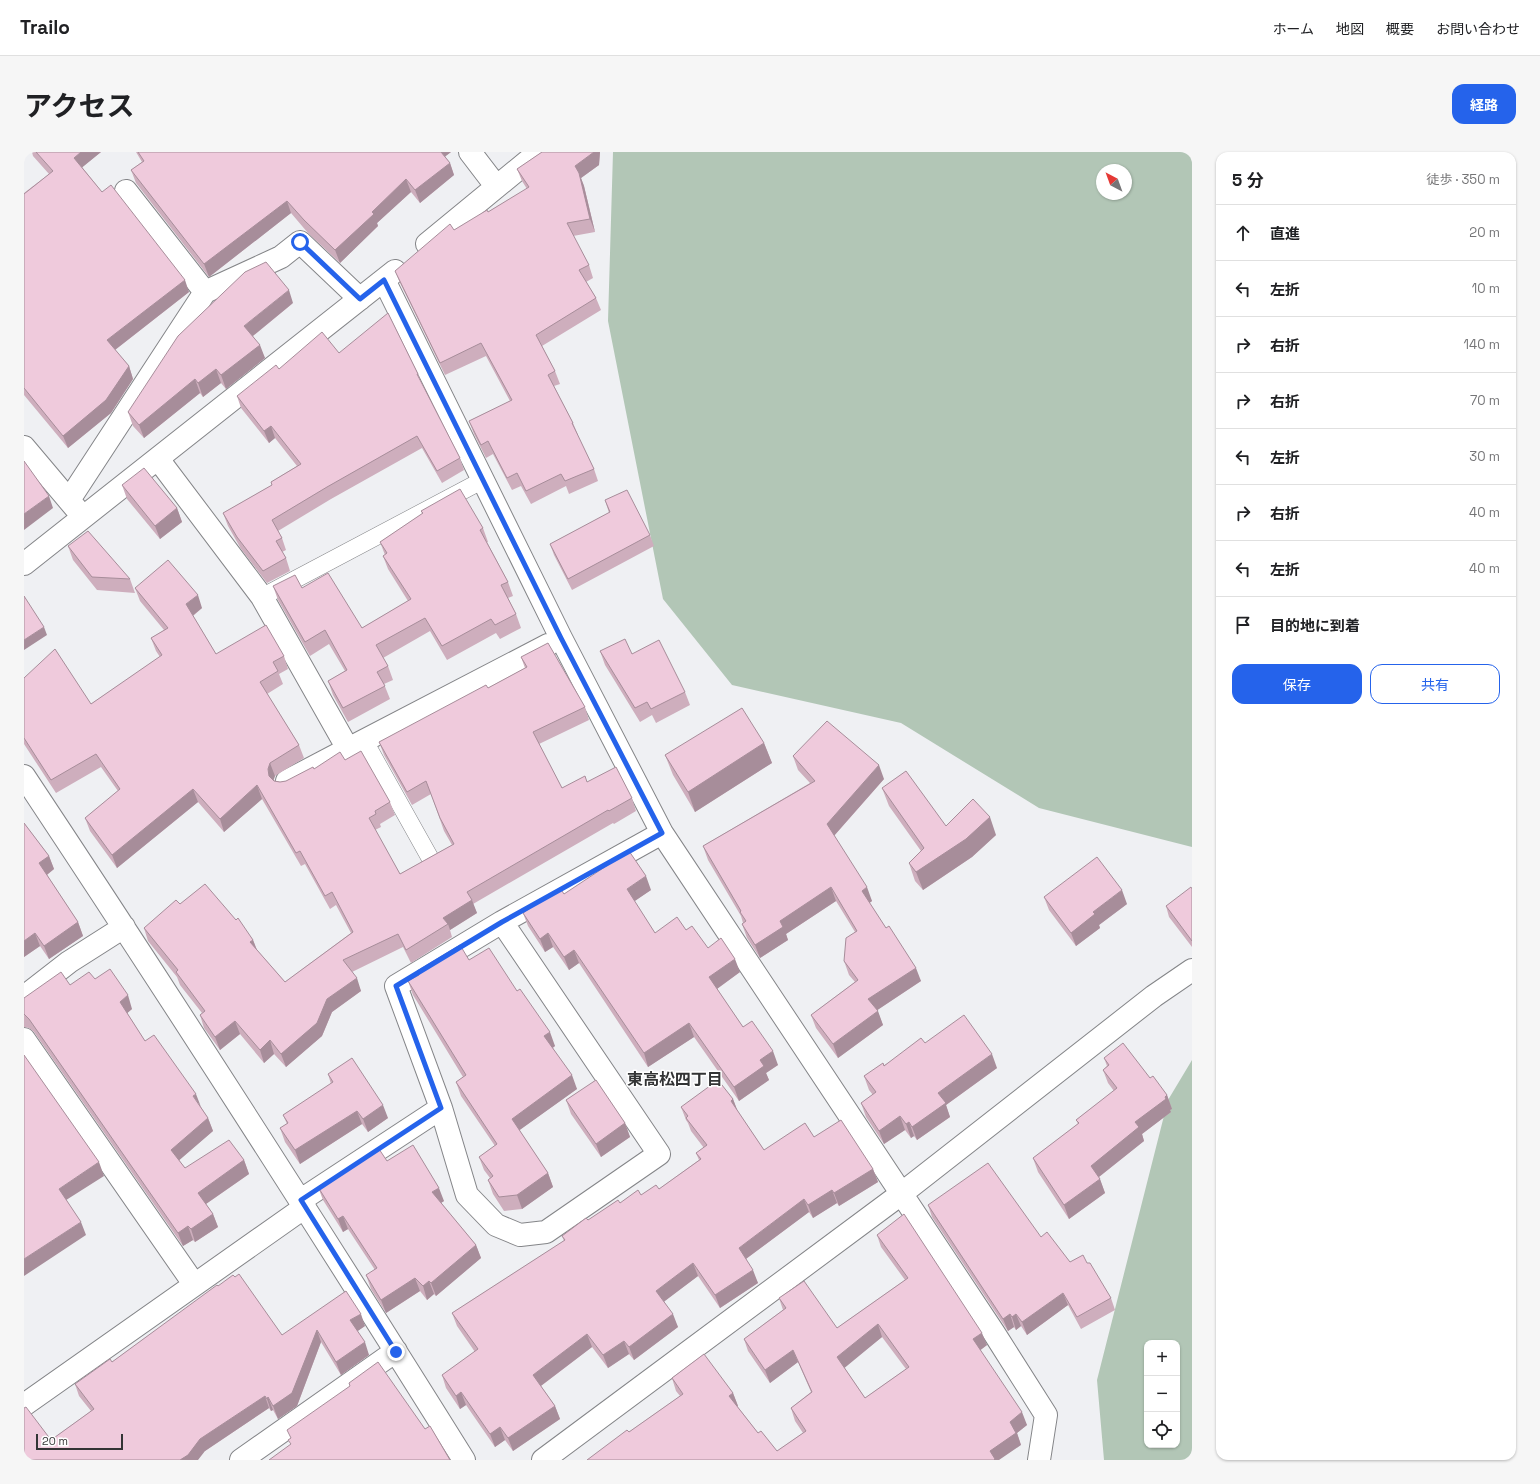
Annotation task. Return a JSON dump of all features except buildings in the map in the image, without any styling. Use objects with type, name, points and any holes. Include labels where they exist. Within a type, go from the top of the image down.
[{"type":"street","points":[[470,152],[496,186]]},
{"type":"street","points":[[24,564],[384,280],[539,152]]},
{"type":"street","points":[[126,191],[204,292]]},
{"type":"street","points":[[69,500],[204,292],[281,257],[300,242],[360,299]]},
{"type":"street","points":[[384,280],[561,638],[662,833],[1046,1415],[1040,1460]]},
{"type":"street","points":[[24,447],[83,518]]},
{"type":"street","points":[[158,459],[262,597],[356,744]]},
{"type":"street","points":[[285,783],[356,744],[561,638]]},
{"type":"street","points":[[24,776],[124,927],[303,1204],[464,1460]]},
{"type":"street","points":[[502,922],[659,1154],[546,1232],[520,1235],[496,1225],[467,1195],[441,1108],[396,986],[502,922],[662,833]]},
{"type":"street","points":[[24,997],[69,962],[124,927]]},
{"type":"street","points":[[543,1460],[901,1194],[1154,996],[1192,970]]},
{"type":"street","points":[[24,1038],[194,1284]]},
{"type":"street","points":[[24,1405],[303,1204],[441,1108]]},
{"type":"street","points":[[241,1460],[396,1352]]},
{"type":"lane","points":[[262,597],[483,480]]},
{"type":"lane","points":[[356,744],[430,858]]},
{"type":"green space","points":[[613,152],[1192,152],[1192,847],[1039,808],[901,723],[732,685],[663,599],[608,321]]},
{"type":"green space","points":[[1192,1060],[1192,1460],[1104,1460],[1097,1380],[1168,1100]]},
{"type":"district","name":"東高松四丁目","points":[[675,1079]]},
{"type":"route","points":[[300,242],[360,299],[384,280],[561,638],[662,833],[502,922],[396,986],[441,1108],[301,1200],[396,1352]]}]
